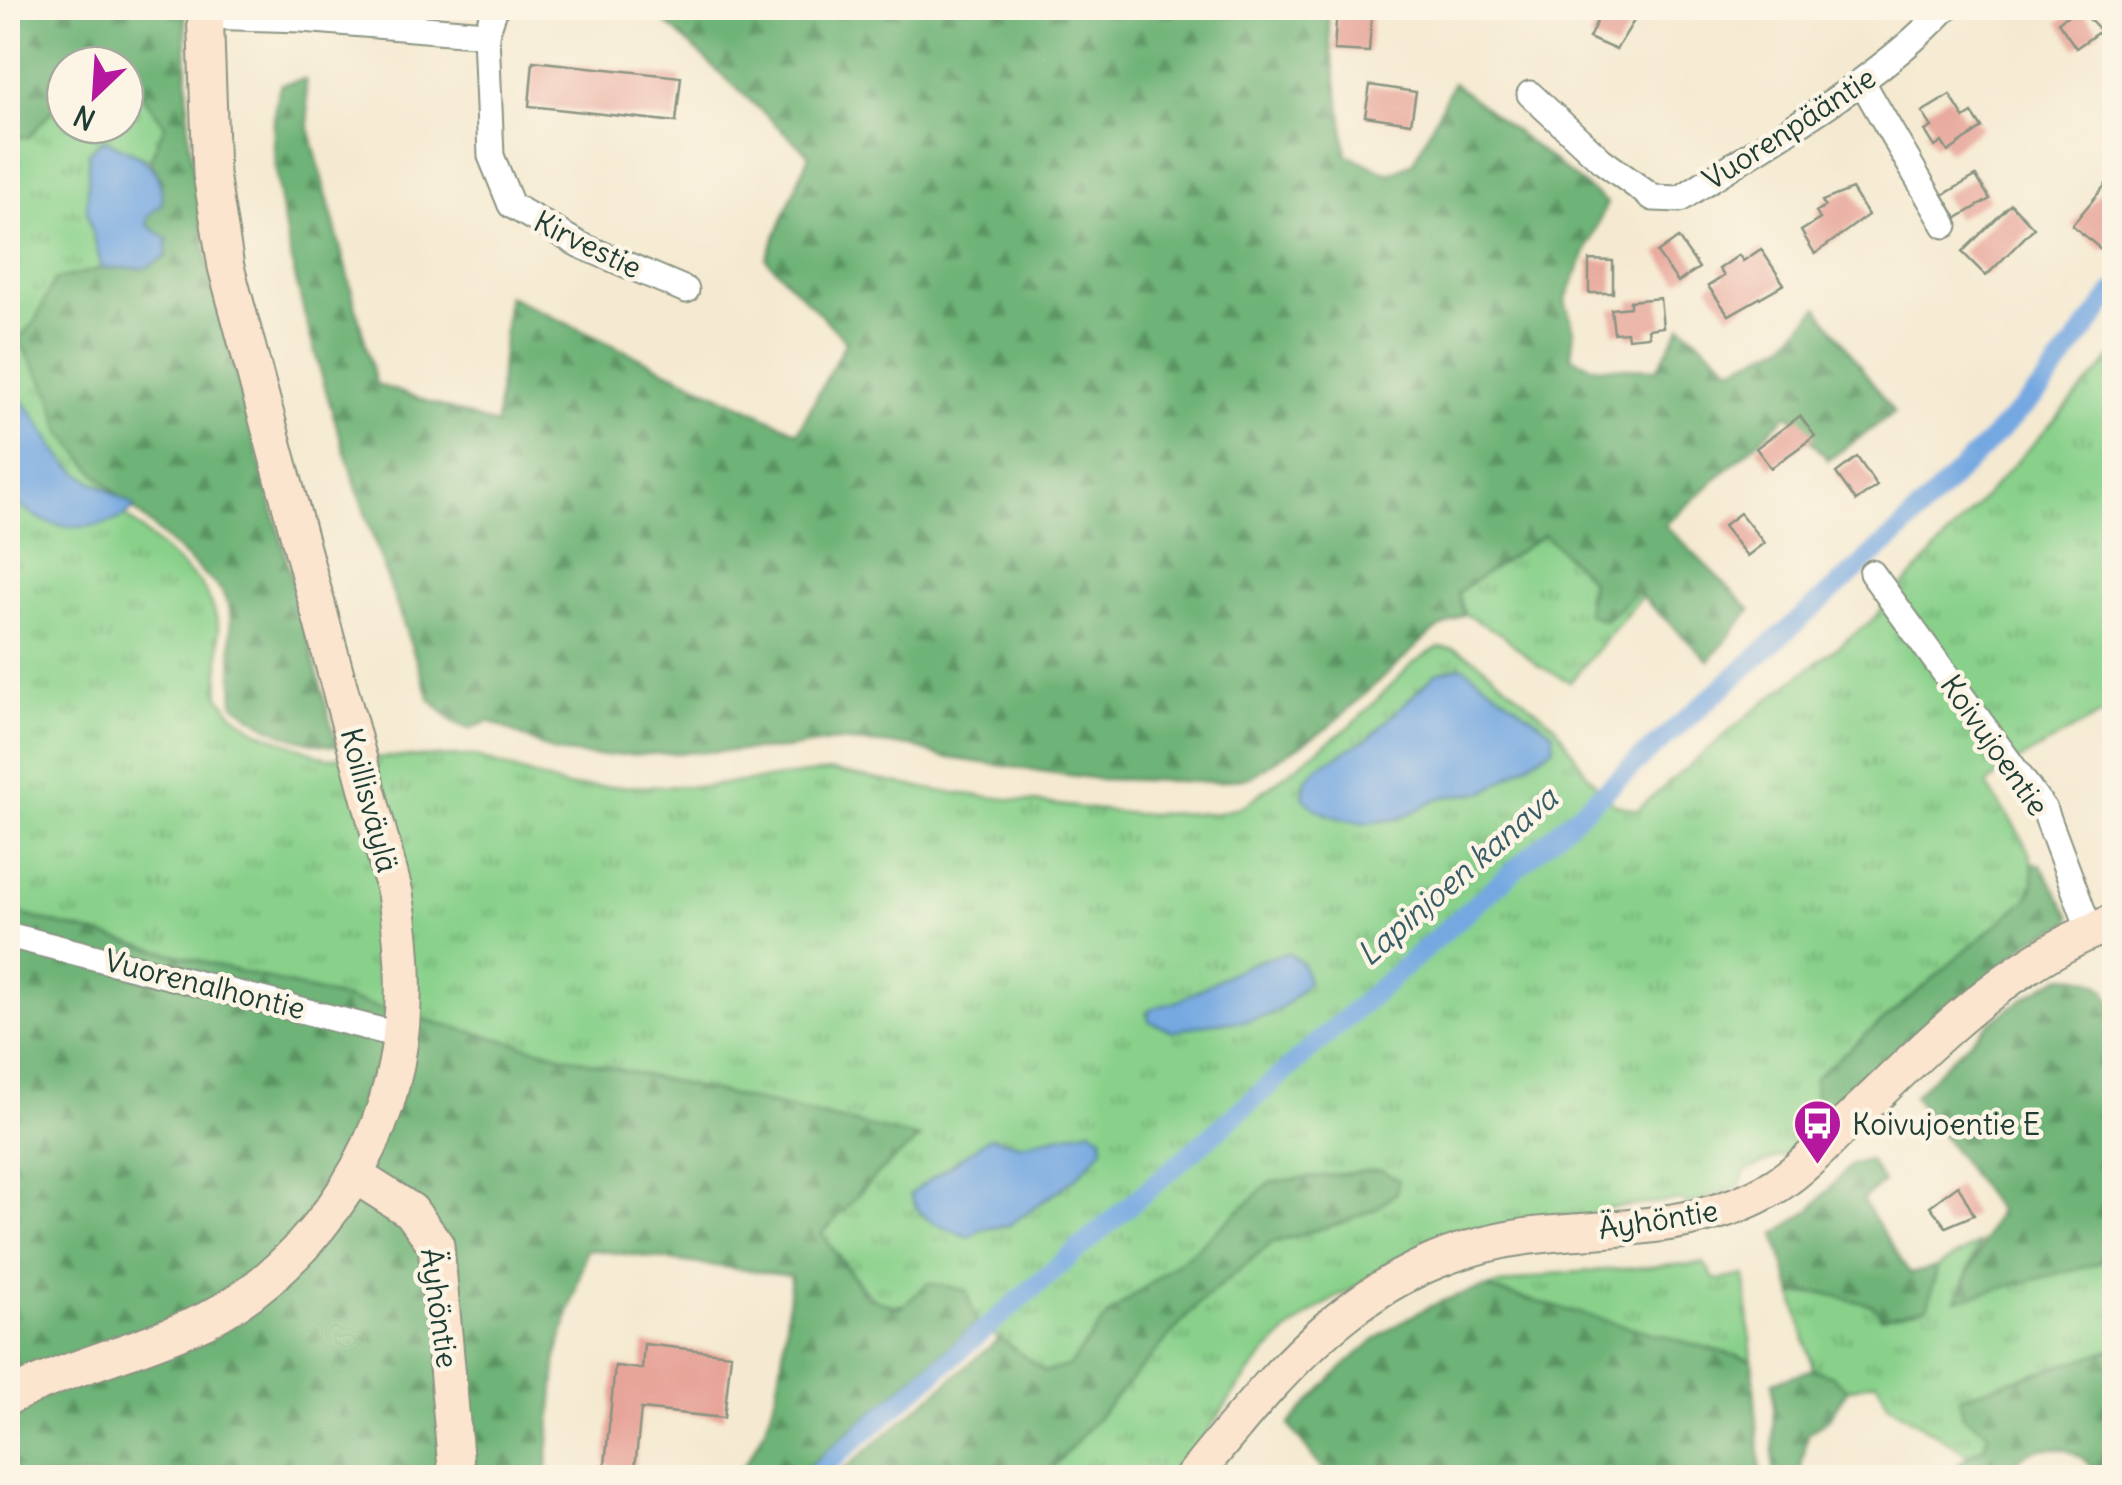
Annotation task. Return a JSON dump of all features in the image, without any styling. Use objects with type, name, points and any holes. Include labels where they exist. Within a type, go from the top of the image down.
[{"type":"main road","name":"Koillisväylä","points":[[8,1397],[45,1379],[208,1319],[244,1298],[278,1271],[315,1232],[374,1144],[402,1036],[404,947],[395,893],[226,267],[210,174],[205,12]]},
{"type":"main road","name":"Äyhöntie","points":[[1192,1478],[1296,1352],[1374,1293],[1449,1257],[1498,1242],[1694,1219],[1750,1200],[1811,1159],[1929,1042],[2002,981],[2060,943],[2102,927]]},
{"type":"main road","name":"Äyhöntie","points":[[356,1176],[410,1211],[436,1245],[458,1478]]},
{"type":"street","name":"Kirvestie","points":[[495,8],[486,34],[490,156],[511,205],[580,245],[686,290]]},
{"type":"street","name":"Vuorenpääntie","points":[[1530,94],[1601,160],[1652,198],[1680,198],[1862,82],[1916,40],[1946,8]]},
{"type":"street","points":[[205,12],[486,34]]},
{"type":"street","points":[[1862,82],[1945,225]]},
{"type":"street","name":"Koivujoentie","points":[[1872,574],[2045,810],[2102,927]]},
{"type":"street","name":"Vuorenalhontie","points":[[8,935],[402,1036]]},
{"type":"green space","points":[[8,8],[185,8],[189,138],[210,276],[337,746],[282,734],[234,704],[230,611],[222,591],[96,474],[61,431],[50,393],[18,339],[34,323],[55,280],[102,268],[144,268],[148,216],[162,182],[150,160],[165,125],[145,98],[145,45],[45,45],[45,118],[29,137],[8,137]]},
{"type":"green space","points":[[650,8],[1328,8],[1346,154],[1389,174],[1413,163],[1453,83],[1607,203],[1565,301],[1574,330],[1571,357],[1594,367],[1657,369],[1681,325],[1732,368],[1785,344],[1818,307],[1894,413],[1828,460],[1788,414],[1665,525],[1751,610],[1709,661],[1637,592],[1605,621],[1587,613],[1591,580],[1544,534],[1458,592],[1464,614],[1430,634],[1330,726],[1250,777],[1218,782],[1097,779],[942,757],[912,746],[834,741],[786,749],[592,756],[555,752],[490,721],[469,729],[452,721],[430,699],[325,386],[299,293],[281,207],[274,135],[281,84],[305,79],[309,128],[376,384],[496,425],[508,296],[798,432],[846,341],[766,259],[809,155]]},
{"type":"green space","points":[[145,98],[165,125],[150,160],[114,145],[145,145]]},
{"type":"green space","points":[[45,118],[45,145],[103,145],[87,212],[102,268],[55,281],[34,323],[18,340],[50,393],[61,431],[96,474],[122,495],[87,480],[200,583],[218,625],[219,696],[234,715],[259,732],[327,758],[474,756],[567,787],[708,786],[832,771],[939,791],[1135,814],[1218,813],[1242,807],[1353,724],[1413,663],[1439,647],[1455,649],[1476,660],[1555,725],[1586,773],[1614,804],[1637,810],[1752,712],[1870,622],[2114,355],[2114,707],[2005,768],[1987,784],[2030,854],[2033,884],[2027,899],[1815,1078],[1816,1098],[1831,1111],[1785,1154],[1745,1172],[1739,1187],[1688,1205],[1680,1200],[1605,1209],[1597,1219],[1426,1260],[1345,1293],[1308,1315],[1261,1359],[1175,1477],[1045,1477],[1199,1303],[1272,1243],[1344,1222],[1398,1180],[1380,1170],[1271,1182],[1196,1249],[1108,1315],[1069,1366],[1045,1372],[977,1323],[965,1290],[908,1304],[878,1301],[822,1234],[878,1173],[919,1138],[595,1064],[8,911],[8,137],[29,137]]},
{"type":"green space","points":[[1545,534],[1591,581],[1586,599],[1637,591],[1642,596],[1570,682],[1537,665],[1503,635],[1464,614],[1457,593]]},
{"type":"green space","points":[[2033,862],[2041,865],[2071,917],[2069,923],[2031,940],[1851,1098],[1831,1111],[1822,1105],[1816,1098],[1815,1078],[2027,899],[2033,888]]},
{"type":"green space","points":[[8,911],[595,1064],[920,1138],[878,1173],[822,1234],[867,1297],[901,1308],[928,1283],[966,1290],[977,1323],[796,1477],[733,1477],[750,1456],[772,1409],[791,1276],[587,1249],[557,1355],[546,1477],[8,1477]]},
{"type":"green space","points":[[2063,976],[2099,985],[2110,1000],[2112,1011],[2114,1259],[1956,1300],[1998,1211],[1914,1096],[2002,1014]]},
{"type":"green space","points":[[1869,1160],[1883,1182],[1862,1200],[1910,1274],[1937,1267],[1928,1307],[1882,1318],[1875,1306],[1824,1293],[1793,1294],[1775,1234],[1811,1209],[1852,1164]]},
{"type":"green space","points":[[1380,1170],[1399,1180],[1396,1193],[1376,1209],[1344,1222],[1271,1243],[1199,1303],[1045,1477],[835,1477],[1000,1338],[1045,1372],[1069,1366],[1108,1315],[1196,1249],[1271,1182]]},
{"type":"green space","points":[[1979,1243],[1957,1299],[2114,1259],[2114,1349],[1959,1397],[1988,1431],[1985,1445],[1969,1455],[1888,1404],[1877,1381],[1847,1390],[1832,1376],[1813,1369],[1793,1295],[1824,1293],[1875,1306],[1935,1282],[1937,1267]]},
{"type":"green space","points":[[1704,1263],[1715,1280],[1745,1276],[1752,1360],[1485,1288],[1551,1274]]},
{"type":"green space","points":[[1485,1288],[1752,1360],[1761,1477],[1328,1477],[1289,1425],[1353,1359],[1400,1323],[1455,1296]]},
{"type":"green space","points":[[2114,1349],[2114,1477],[2096,1477],[2082,1458],[2050,1448],[2016,1460],[2017,1477],[1956,1477],[1959,1463],[1985,1445],[1988,1431],[1963,1416],[1959,1397]]},
{"type":"green space","points":[[1813,1369],[1832,1376],[1847,1390],[1830,1417],[1808,1434],[1799,1477],[1774,1477],[1773,1382]]},
{"type":"water","points":[[98,145],[115,145],[138,156],[153,169],[162,204],[148,216],[147,225],[167,239],[166,257],[145,268],[102,268],[87,212],[89,152]]},
{"type":"water","points":[[13,395],[30,410],[67,463],[135,507],[117,520],[78,527],[53,524],[8,500],[8,396]]},
{"type":"water","points":[[1462,666],[1553,732],[1554,747],[1485,792],[1443,797],[1399,819],[1366,823],[1341,819],[1317,810],[1303,797],[1306,779],[1318,767],[1370,737],[1436,673]]},
{"type":"water","points":[[1288,953],[1302,963],[1308,981],[1276,1011],[1261,1018],[1174,1032],[1149,1021],[1151,1009],[1178,1001],[1244,967]]},
{"type":"water","points":[[1091,1129],[1102,1136],[1103,1148],[1076,1178],[1008,1226],[982,1229],[969,1237],[926,1218],[910,1194],[990,1137],[1021,1144]]},
{"type":"building","points":[[1337,8],[1372,8],[1369,52],[1334,50]]},
{"type":"building","points":[[1603,8],[1640,11],[1616,50],[1589,38]]},
{"type":"building","points":[[2079,8],[2100,31],[2076,48],[2058,22]]},
{"type":"building","points":[[533,61],[681,77],[676,122],[529,106]]},
{"type":"building","points":[[1370,85],[1416,92],[1411,123],[1365,116]]},
{"type":"building","points":[[1950,95],[1964,118],[1972,113],[1982,128],[1948,152],[1942,142],[1935,147],[1925,131],[1932,127],[1922,112]]},
{"type":"building","points":[[1976,176],[1990,199],[1957,218],[1943,195]]},
{"type":"building","points":[[2112,177],[2114,238],[2103,251],[2072,225]]},
{"type":"building","points":[[1852,189],[1868,215],[1815,254],[1801,231],[1820,219],[1816,212],[1825,206],[1822,201]]},
{"type":"building","points":[[2011,204],[2034,228],[1986,276],[1962,252]]},
{"type":"building","points":[[1678,238],[1699,268],[1678,282],[1657,253]]},
{"type":"building","points":[[1761,249],[1784,284],[1729,315],[1708,286],[1724,276],[1719,269],[1739,255],[1743,261]]},
{"type":"building","points":[[1589,260],[1613,261],[1613,293],[1589,293]]},
{"type":"building","points":[[1660,298],[1663,327],[1648,329],[1649,336],[1628,338],[1627,332],[1614,333],[1611,309],[1630,307],[1630,301]]},
{"type":"building","points":[[1800,416],[1815,436],[1771,468],[1756,448]]},
{"type":"building","points":[[1857,457],[1877,486],[1856,501],[1836,473]]},
{"type":"building","points":[[1740,513],[1764,543],[1747,556],[1723,526]]},
{"type":"building","points":[[1958,1185],[1974,1215],[1946,1227],[1930,1206]]},
{"type":"building","points":[[644,1344],[731,1354],[724,1418],[641,1409],[635,1469],[605,1465],[615,1366],[642,1369]]},
{"type":"waterway","name":"Lapinjoen kanava","points":[[811,1478],[1240,1111],[1899,532],[2042,388],[2114,292]]},
{"type":"place","name":"Koivujoentie E","points":[[1817,1166]]}]
